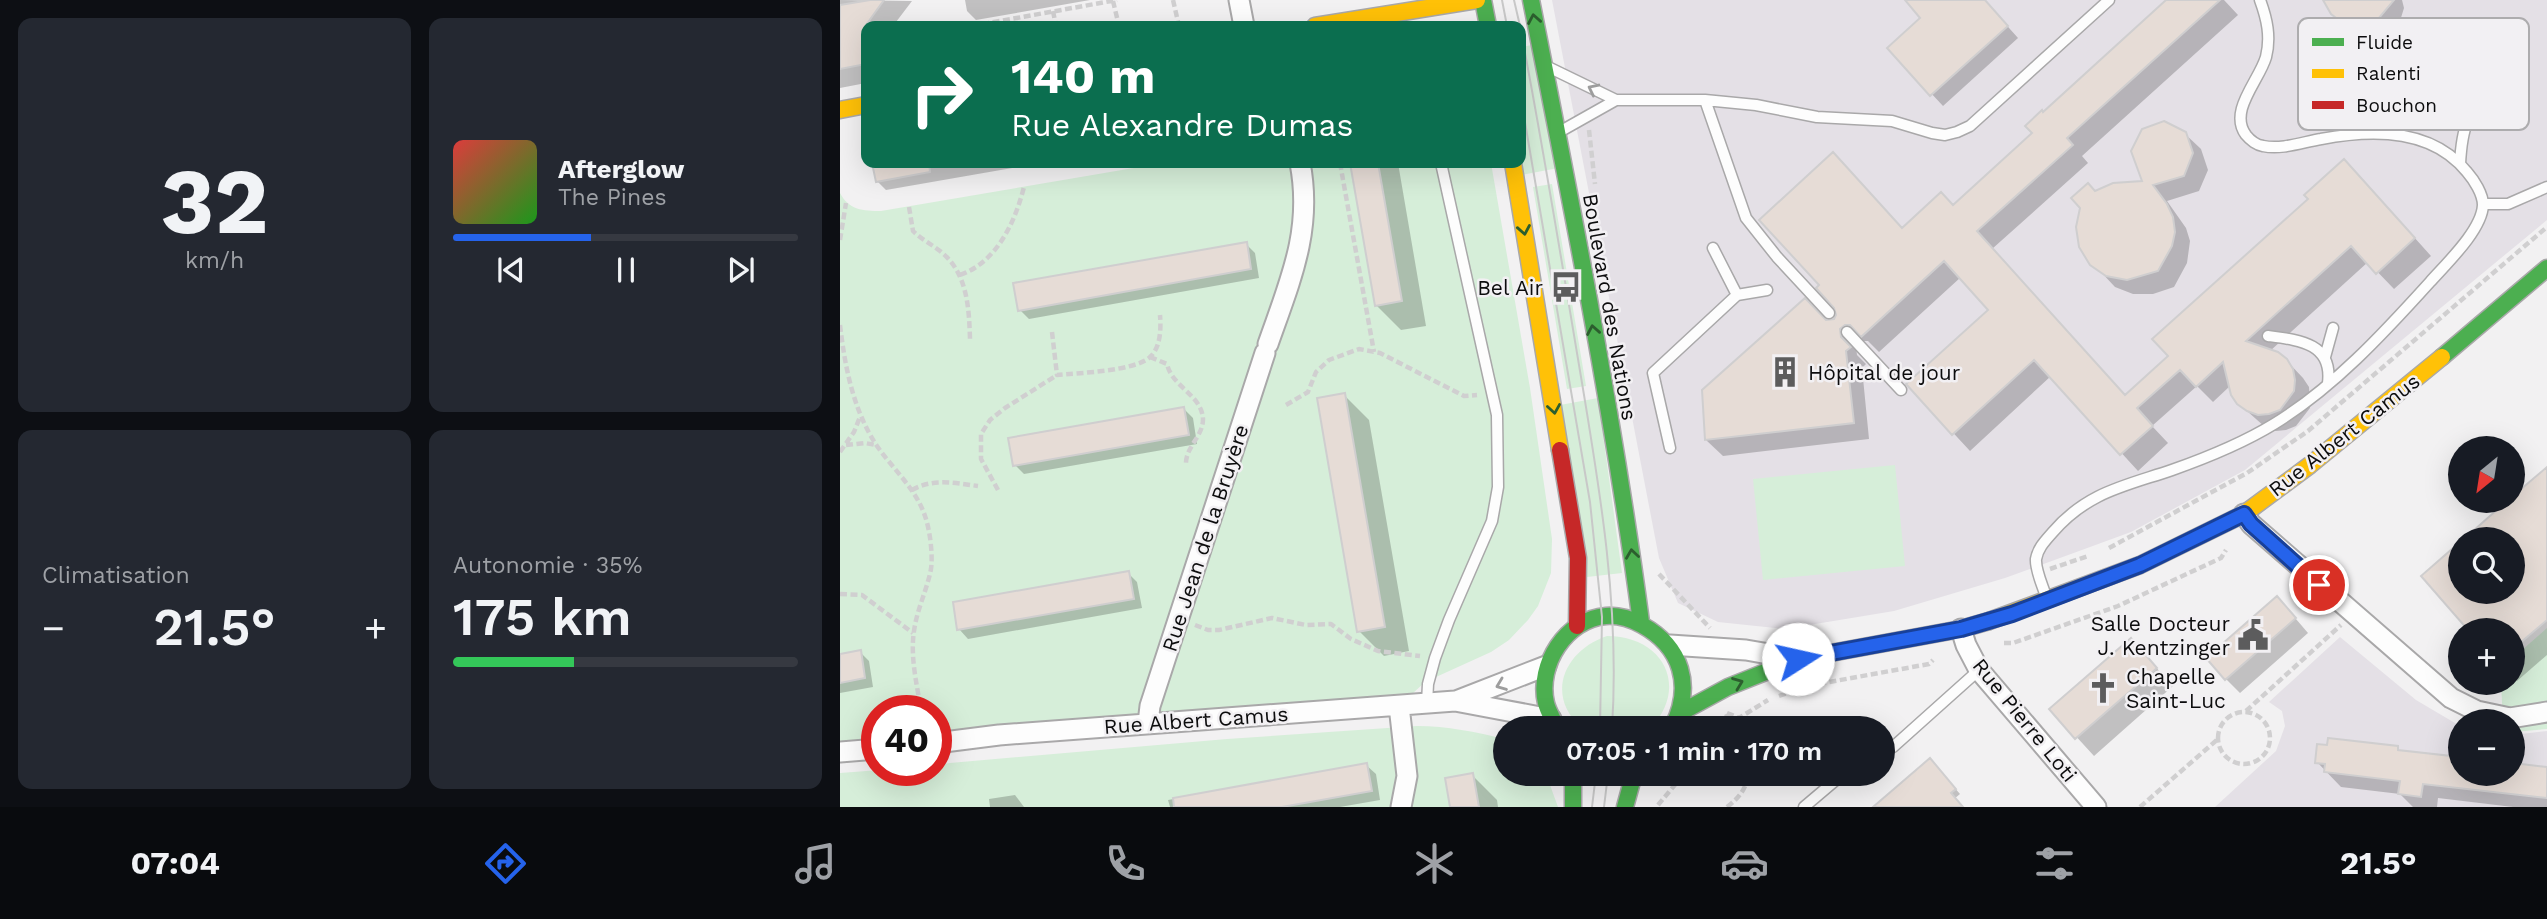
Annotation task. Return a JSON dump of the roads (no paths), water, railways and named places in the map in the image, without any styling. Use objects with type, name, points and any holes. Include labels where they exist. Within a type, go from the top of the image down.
[{"type":"main road","points":[[1390,21],[1477,0]]},
{"type":"main road","points":[[1483,0],[1487,21]]},
{"type":"main road","name":"Boulevard des Nations","points":[[1531,0],[1558,133],[1630,542],[1641,621]]},
{"type":"main road","points":[[840,110],[861,106]]},
{"type":"main road","points":[[1514,168],[1578,558],[1577,626]]},
{"type":"main road","name":"Rue Albert Camus","points":[[1680,713],[1728,687],[1798,659],[1961,629],[2048,601],[2140,565],[2244,514],[2396,396],[2547,268]]},
{"type":"main road","points":[[1551,716],[1543,693],[1546,666],[1558,643],[1577,626],[1602,617],[1618,616],[1641,621],[1671,645],[1684,676],[1678,716]]},
{"type":"main road","points":[[1573,786],[1573,807]]},
{"type":"main road","points":[[1625,807],[1631,786]]},
{"type":"street","points":[[1239,0],[1243,21]]},
{"type":"street","name":"Rue Jean de la Bruyère","points":[[1148,723],[1150,706],[1178,619],[1295,268],[1304,226],[1305,188],[1301,168]]},
{"type":"street","points":[[2244,514],[2251,524],[2353,615],[2451,698],[2477,711],[2510,718],[2547,712]]},
{"type":"street","name":"Rue Pierre Loti","points":[[1961,629],[1979,670],[2096,807]]},
{"type":"street","name":"Rue Albert Camus","points":[[1671,645],[1746,650],[1798,659]]},
{"type":"street","name":"Rue Albert Camus","points":[[952,741],[1148,723],[1455,701],[1546,666]]},
{"type":"street","name":"Rue Albert Camus","points":[[1455,701],[1520,716]]},
{"type":"street","points":[[1399,706],[1407,776],[1401,807]]},
{"type":"street","points":[[840,752],[861,751]]},
{"type":"lane","points":[[1544,65],[1616,100],[1705,100],[1756,105],[1817,117],[1892,121],[1945,135],[1970,126],[2109,0]]},
{"type":"lane","points":[[2048,601],[2036,562],[2039,548],[2060,524],[2088,502],[2141,478],[2171,470],[2272,426],[2298,408],[2369,349],[2452,258],[2477,225],[2483,204],[2475,182],[2460,164],[2440,148],[2412,136],[2376,132],[2324,138],[2283,147],[2262,146],[2252,141],[2244,132],[2239,116],[2265,57],[2269,36],[2260,0]]},
{"type":"lane","points":[[1558,133],[1616,100]]},
{"type":"lane","points":[[1705,100],[1746,218],[1777,257],[1829,313]]},
{"type":"lane","points":[[2460,164],[2465,130]]},
{"type":"lane","points":[[1427,703],[1428,684],[1435,658],[1448,620],[1492,521],[1498,487],[1497,415],[1442,168]]},
{"type":"lane","points":[[2483,204],[2508,204],[2547,187]]},
{"type":"lane","points":[[1713,248],[1737,295]]},
{"type":"lane","points":[[1670,448],[1653,373],[1737,295],[1767,290]]},
{"type":"lane","points":[[2325,357],[2333,328]]},
{"type":"lane","points":[[1847,332],[1900,390]]},
{"type":"lane","points":[[2268,336],[2305,342],[2325,357],[2330,368],[2328,383]]},
{"type":"lane","points":[[1895,745],[1979,670]]},
{"type":"lane","points":[[1804,807],[1829,786]]},
{"type":"tram line","points":[[1502,0],[1506,21]]},
{"type":"tram line","points":[[1514,0],[1519,21]]},
{"type":"tram line","points":[[1526,59],[1552,202],[1607,549],[1613,638],[1613,716]]},
{"type":"tram line","points":[[1526,128],[1590,502],[1602,617],[1600,716]]},
{"type":"tram line","points":[[1592,807],[1595,786]]},
{"type":"tram line","points":[[1604,807],[1607,786]]},
{"type":"place","name":"Bel Air","points":[[1566,287]]},
{"type":"place","name":"Hôpital de jour","points":[[1785,372]]},
{"type":"place","name":"Salle Docteur J. Kentzinger","points":[[2253,635]]},
{"type":"place","name":"Chapelle Saint-Luc","points":[[2103,688]]}]
